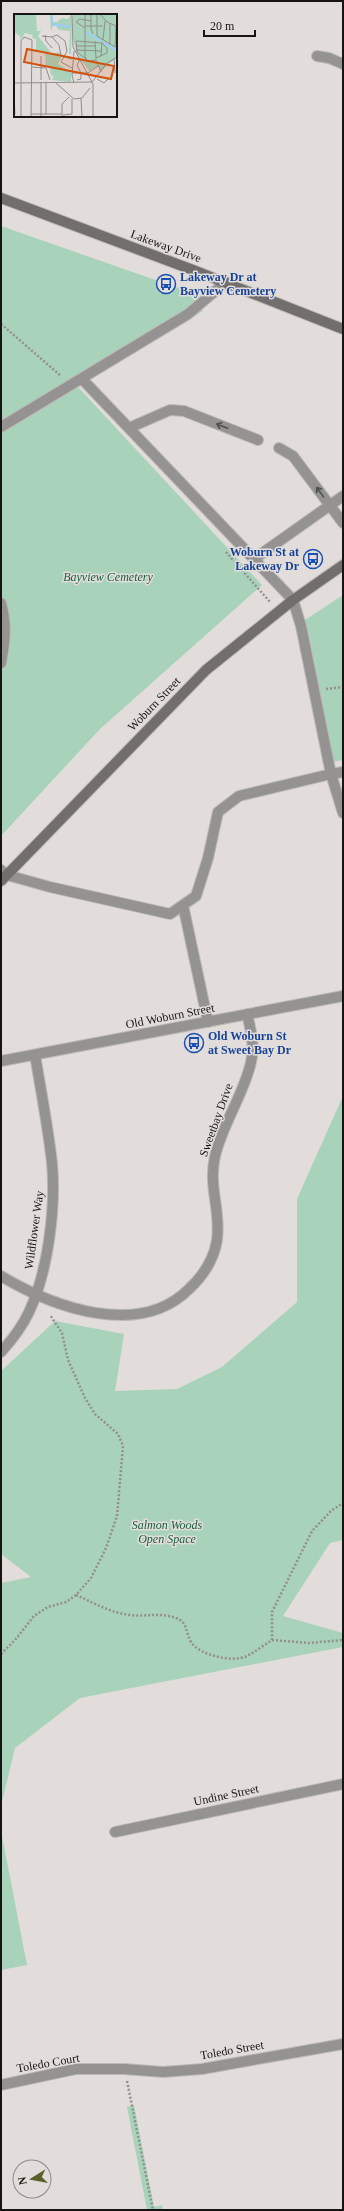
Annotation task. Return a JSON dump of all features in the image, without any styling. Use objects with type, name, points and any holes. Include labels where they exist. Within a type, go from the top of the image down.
[{"type":"street","points":[[317,56],[329,58],[343,64]]},
{"type":"street","name":"Lakeway Drive","points":[[1,198],[226,282],[343,329]]},
{"type":"street","points":[[1,427],[188,314],[226,282]]},
{"type":"street","points":[[82,379],[293,600],[301,626],[332,774],[343,813]]},
{"type":"street","points":[[129,428],[170,410],[184,411],[258,440]]},
{"type":"street","points":[[279,448],[293,456],[343,523]]},
{"type":"street","points":[[254,560],[343,496]]},
{"type":"street","name":"Woburn Street","points":[[3,875],[206,670],[293,600],[343,565]]},
{"type":"street","points":[[1,603],[5,627],[5,643],[1,663]]},
{"type":"street","points":[[3,875],[170,914],[196,896],[208,858],[218,812],[239,796],[343,772]]},
{"type":"street","points":[[183,905],[208,1022]]},
{"type":"street","name":"Old Woburn Street","points":[[1,1061],[343,996]]},
{"type":"street","name":"Sweetbay Drive","points":[[1,1276],[37,1295],[61,1305],[116,1316],[132,1316],[158,1310],[182,1296],[198,1281],[209,1263],[216,1240],[218,1220],[212,1174],[216,1154],[251,1063],[252,1044],[247,1014]]},
{"type":"street","name":"Wildflower Way","points":[[1,1352],[16,1335],[37,1295],[47,1248],[53,1194],[48,1135],[35,1055]]},
{"type":"street","name":"Undine Street","points":[[115,1832],[343,1784]]},
{"type":"street","name":"Toledo Street","points":[[124,2068],[163,2072],[202,2069],[343,2044]]},
{"type":"street","name":"Toledo Court","points":[[1,2084],[76,2069],[124,2068]]},
{"type":"path","points":[[1,1654],[15,1640],[34,1616],[48,1607],[66,1602],[76,1596],[91,1578],[106,1548],[117,1516],[122,1446],[118,1434],[95,1414],[85,1398],[68,1360],[62,1334],[50,1314]]},
{"type":"path","points":[[272,1640],[272,1612],[312,1531],[331,1511],[343,1503]]},
{"type":"path","points":[[76,1596],[115,1613],[132,1616],[163,1614],[177,1618],[186,1625],[190,1640],[194,1647],[218,1657],[245,1657],[272,1640],[309,1643],[343,1640]]},
{"type":"path","points":[[124,2068],[153,2210]]},
{"type":"green space","name":"Bayview Cemetery","points":[[1,226],[187,291],[203,311],[78,387],[262,585],[100,729],[1,836]]},
{"type":"green space","points":[[343,595],[343,760],[332,762],[305,620]]},
{"type":"green space","name":"Salmon Woods Open Space","points":[[343,1096],[343,1540],[330,1543],[283,1616],[343,1633],[343,1647],[80,1698],[15,1748],[1,1806],[1,1583],[31,1577],[1,1554],[1,1371],[55,1321],[124,1334],[115,1391],[177,1389],[222,1367],[297,1302],[297,1199]]},
{"type":"green space","points":[[1,1831],[27,1965],[1,1970]]},
{"type":"green space","points":[[134,2105],[154,2207],[162,2205],[163,2210],[147,2210],[127,2107]]},
{"type":"place","name":"Lakeway Dr at Bayview Cemetery","points":[[166,284]]},
{"type":"place","name":"Woburn St at Lakeway Dr","points":[[313,559]]},
{"type":"place","name":"Old Woburn St at Sweet Bay Dr","points":[[194,1043]]}]
